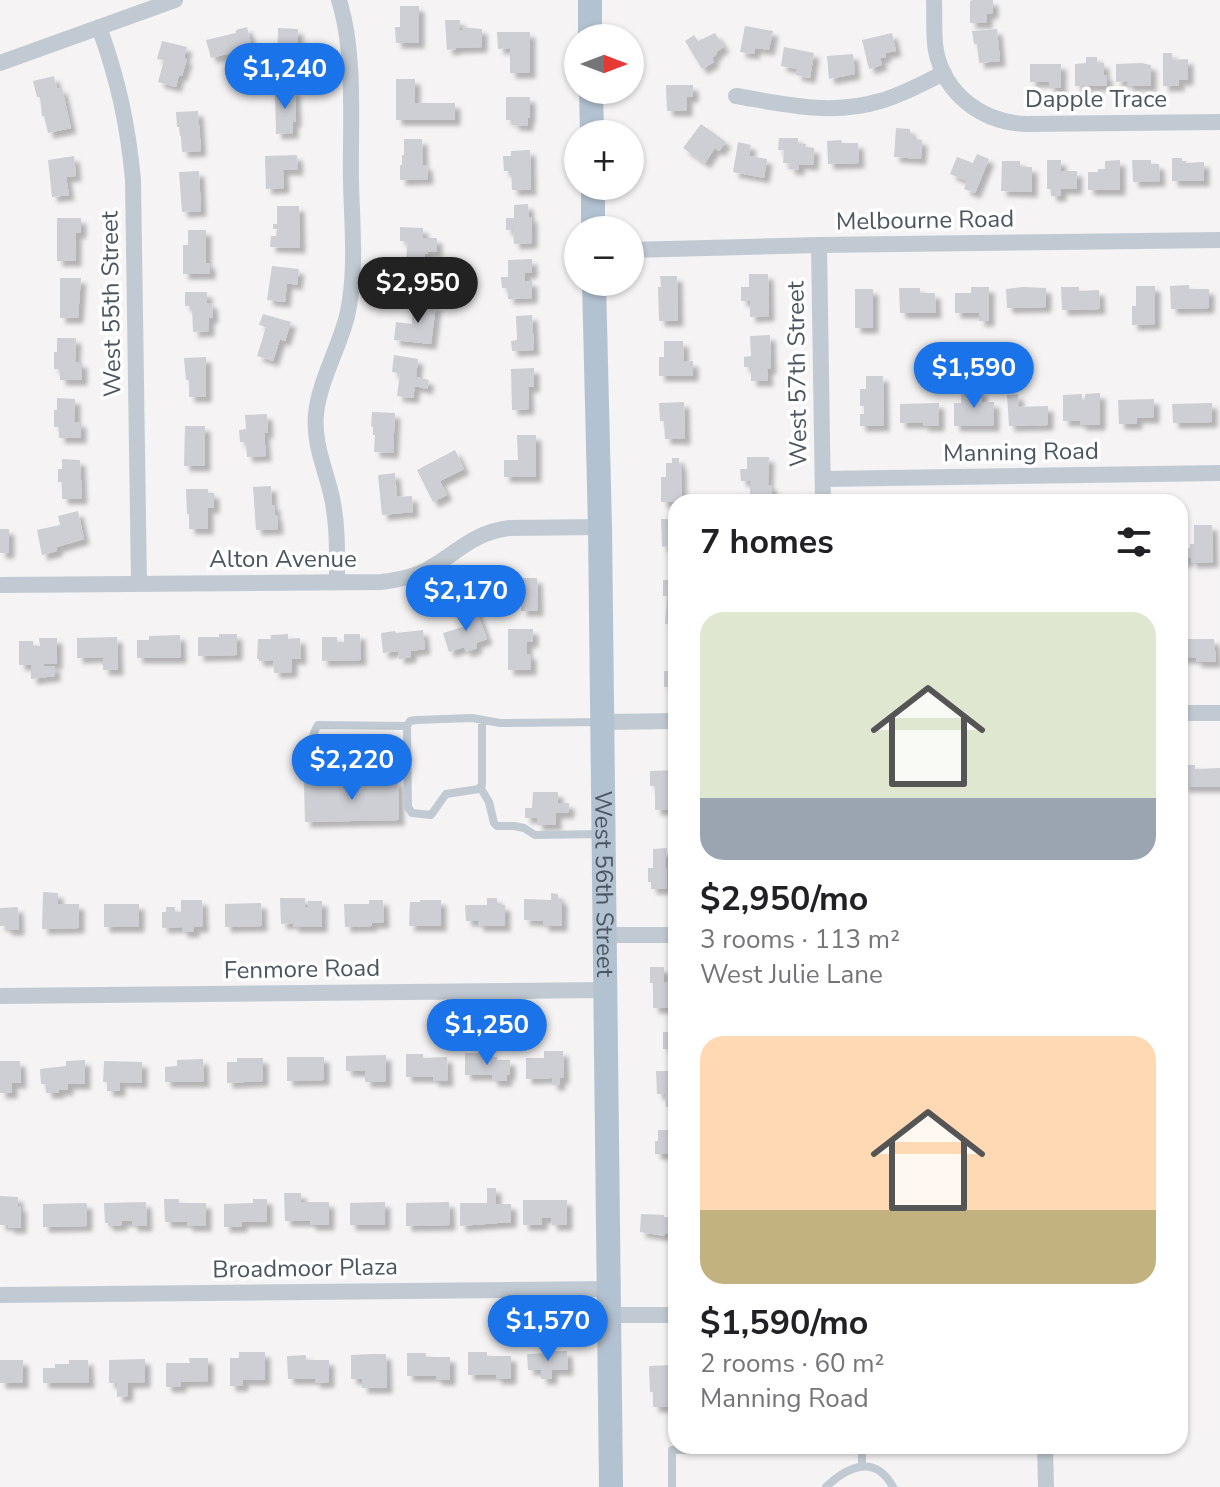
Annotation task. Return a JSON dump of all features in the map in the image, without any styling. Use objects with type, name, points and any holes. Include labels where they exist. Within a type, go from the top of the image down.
[{"type":"main road","points":[[590,0],[590,24]]},
{"type":"main road","name":"West 56th Street","points":[[594,296],[600,527],[611,1487]]},
{"type":"street","points":[[0,63],[175,0]]},
{"type":"street","points":[[337,582],[336,525],[319,454],[316,415],[347,317],[352,280],[350,71],[339,0]]},
{"type":"street","points":[[736,96],[817,108],[855,107],[891,98],[944,73],[935,47],[934,0]]},
{"type":"street","name":"West 55th Street","points":[[99,27],[118,85],[132,157],[139,584]]},
{"type":"street","name":"Dapple Trace","points":[[944,73],[958,94],[977,111],[1014,124],[1220,122]]},
{"type":"street","name":"Melbourne Road","points":[[644,250],[1220,240]]},
{"type":"street","name":"West 57th Street","points":[[819,245],[823,494]]},
{"type":"street","name":"Manning Road","points":[[823,479],[1220,473]]},
{"type":"street","name":"Alton Avenue","points":[[0,585],[381,582],[406,578],[430,568],[469,541],[498,530],[600,527]]},
{"type":"street","points":[[1188,713],[1220,713]]},
{"type":"street","points":[[602,722],[668,721]]},
{"type":"street","points":[[605,935],[668,935]]},
{"type":"street","name":"Fenmore Road","points":[[0,996],[605,990]]},
{"type":"street","name":"Broadmoor Plaza","points":[[0,1295],[610,1289]]},
{"type":"street","points":[[610,1315],[668,1315]]},
{"type":"street","points":[[1045,1454],[1046,1487]]},
{"type":"lane","points":[[480,787],[474,791],[446,794],[431,815],[412,813],[408,807],[407,726],[410,721],[472,718],[500,723],[602,722]]},
{"type":"lane","points":[[482,720],[480,787],[497,826],[524,828],[535,835],[603,834]]},
{"type":"lane","points":[[407,726],[318,725],[313,732],[313,754],[317,760],[408,760]]},
{"type":"lane","points":[[672,1454],[672,1487]]},
{"type":"lane","points":[[862,1454],[862,1466]]},
{"type":"lane","points":[[826,1487],[840,1473],[862,1466],[878,1469],[888,1477],[893,1487]]},
{"type":"building","points":[[993,0],[993,13],[987,14],[987,23],[970,23],[970,1]]},
{"type":"building","points":[[400,6],[419,6],[419,43],[396,43],[395,27],[400,27]]},
{"type":"building","points":[[445,20],[460,20],[460,30],[462,27],[482,29],[482,47],[447,50]]},
{"type":"building","points":[[745,26],[773,31],[769,50],[755,48],[754,54],[740,52]]},
{"type":"building","points":[[247,27],[251,43],[242,45],[243,50],[211,58],[206,40]]},
{"type":"building","points":[[278,28],[298,29],[297,68],[277,67]]},
{"type":"building","points":[[997,29],[1000,61],[979,63],[972,31]]},
{"type":"building","points":[[497,32],[530,32],[530,73],[510,73],[510,48],[498,49]]},
{"type":"building","points":[[715,33],[724,47],[712,58],[714,62],[702,69],[685,41],[694,35],[698,41]]},
{"type":"building","points":[[892,33],[896,51],[885,53],[886,57],[880,58],[882,65],[869,69],[862,40]]},
{"type":"building","points":[[162,41],[187,47],[184,58],[187,59],[176,87],[158,82],[164,60],[157,59]]},
{"type":"building","points":[[784,47],[814,53],[810,78],[796,75],[797,69],[781,66]]},
{"type":"building","points":[[1163,53],[1172,53],[1172,60],[1188,59],[1188,80],[1179,80],[1179,86],[1163,86]]},
{"type":"building","points":[[853,54],[855,74],[829,79],[827,56]]},
{"type":"building","points":[[1086,57],[1097,57],[1097,63],[1104,63],[1107,86],[1075,86],[1075,64],[1086,63]]},
{"type":"building","points":[[1030,64],[1061,64],[1061,88],[1049,88],[1049,82],[1030,82]]},
{"type":"building","points":[[1116,64],[1151,65],[1151,86],[1127,86],[1127,81],[1116,82]]},
{"type":"building","points":[[54,76],[57,89],[62,88],[71,128],[48,133],[33,81]]},
{"type":"building","points":[[396,79],[415,79],[415,103],[455,103],[455,120],[396,120]]},
{"type":"building","points":[[666,85],[693,85],[693,97],[687,97],[687,111],[667,111]]},
{"type":"building","points":[[275,90],[295,90],[296,122],[293,122],[293,133],[276,134]]},
{"type":"building","points":[[506,97],[530,97],[528,126],[513,125],[513,120],[506,120]]},
{"type":"building","points":[[198,111],[201,151],[182,152],[176,112]]},
{"type":"building","points":[[701,124],[726,142],[719,151],[715,148],[705,163],[683,148]]},
{"type":"building","points":[[896,128],[910,129],[914,139],[922,140],[921,159],[894,157]]},
{"type":"building","points":[[779,138],[798,138],[798,143],[814,148],[813,165],[799,164],[799,170],[789,169],[790,163],[783,163],[784,150],[778,150]]},
{"type":"building","points":[[404,139],[422,139],[423,165],[427,165],[428,179],[400,180]]},
{"type":"building","points":[[841,140],[842,143],[858,143],[859,163],[828,164],[827,141]]},
{"type":"building","points":[[738,142],[751,145],[749,156],[767,159],[764,178],[733,172]]},
{"type":"building","points":[[530,150],[531,190],[512,190],[511,171],[504,171],[503,156],[511,156],[511,151]]},
{"type":"building","points":[[977,154],[989,159],[975,193],[964,189],[967,181],[950,174],[957,157],[973,163]]},
{"type":"building","points":[[297,155],[298,170],[283,170],[284,188],[266,189],[265,156]]},
{"type":"building","points":[[74,156],[76,176],[66,177],[69,195],[52,197],[48,160]]},
{"type":"building","points":[[1172,158],[1182,158],[1186,163],[1204,162],[1204,181],[1172,181]]},
{"type":"building","points":[[1047,160],[1061,160],[1061,171],[1077,171],[1077,189],[1061,189],[1061,196],[1051,196],[1051,189],[1047,189]]},
{"type":"building","points":[[1120,160],[1120,190],[1088,190],[1088,172],[1105,169],[1105,161]]},
{"type":"building","points":[[1132,160],[1151,160],[1151,164],[1159,164],[1160,181],[1133,182]]},
{"type":"building","points":[[1002,161],[1020,161],[1020,167],[1032,167],[1032,192],[1001,191]]},
{"type":"building","points":[[199,171],[201,211],[182,212],[179,172]]},
{"type":"building","points":[[528,204],[529,217],[532,217],[532,243],[514,244],[513,230],[506,230],[506,218],[514,218],[514,205]]},
{"type":"building","points":[[277,206],[299,206],[300,248],[270,247],[271,236],[276,236],[277,229],[273,229],[273,224],[277,224]]},
{"type":"building","points":[[57,218],[81,218],[81,233],[76,233],[76,261],[57,261]]},
{"type":"building","points":[[400,227],[423,228],[423,238],[437,238],[437,252],[425,254],[425,267],[406,267],[407,242],[400,241]]},
{"type":"building","points":[[188,230],[206,230],[206,263],[210,263],[210,274],[183,274],[183,245],[188,245]]},
{"type":"building","points":[[532,259],[532,273],[525,273],[525,281],[532,281],[532,298],[508,299],[508,288],[502,288],[501,277],[508,277],[508,260]]},
{"type":"building","points":[[272,266],[299,269],[297,285],[287,283],[285,302],[267,300]]},
{"type":"building","points":[[749,274],[768,274],[769,316],[750,317],[750,301],[741,301],[741,287],[749,287]]},
{"type":"building","points":[[660,276],[677,276],[678,321],[659,321]]},
{"type":"building","points":[[60,278],[81,278],[78,318],[60,318]]},
{"type":"building","points":[[1189,285],[1189,289],[1209,289],[1209,308],[1171,309],[1170,286]]},
{"type":"building","points":[[1136,286],[1155,286],[1155,324],[1132,325]]},
{"type":"building","points":[[971,287],[989,287],[989,321],[979,321],[979,313],[955,313],[955,293],[971,293]]},
{"type":"building","points":[[1061,287],[1079,287],[1079,291],[1099,290],[1100,309],[1062,310]]},
{"type":"building","points":[[899,288],[920,288],[920,293],[935,293],[936,313],[900,313]]},
{"type":"building","points":[[1046,288],[1046,307],[1007,308],[1006,289]]},
{"type":"building","points":[[855,289],[873,289],[873,328],[855,328]]},
{"type":"building","points":[[185,292],[207,292],[207,303],[212,303],[213,318],[209,318],[209,331],[193,332],[192,306],[185,306]]},
{"type":"building","points":[[413,302],[436,305],[431,344],[394,340],[396,322],[412,324]]},
{"type":"building","points":[[263,314],[291,322],[285,341],[280,339],[273,361],[257,356],[266,327],[259,325]]},
{"type":"building","points":[[532,315],[534,350],[512,351],[511,341],[517,340],[516,316]]},
{"type":"building","points":[[770,335],[771,369],[767,369],[768,381],[751,381],[751,367],[744,367],[744,357],[751,356],[750,336]]},
{"type":"building","points":[[57,338],[76,338],[75,362],[82,362],[82,380],[60,380],[60,369],[54,369]]},
{"type":"building","points":[[664,341],[683,341],[684,362],[693,361],[693,376],[659,376],[659,357],[664,357]]},
{"type":"building","points":[[394,355],[418,359],[416,377],[429,380],[427,389],[415,386],[413,398],[397,396],[400,373],[392,372]]},
{"type":"building","points":[[206,357],[206,397],[189,397],[184,358]]},
{"type":"building","points":[[534,368],[534,387],[528,387],[529,409],[512,410],[511,369]]},
{"type":"building","points":[[866,376],[883,376],[884,426],[860,426],[864,406],[860,406],[860,389],[866,389]]},
{"type":"building","points":[[961,390],[982,390],[982,402],[994,402],[994,426],[954,426],[954,403],[961,403]]},
{"type":"building","points":[[1100,393],[1100,425],[1063,421],[1063,395],[1082,394],[1082,400],[1085,400],[1085,394]]},
{"type":"building","points":[[1018,394],[1019,407],[1048,406],[1048,425],[1009,426],[1007,395]]},
{"type":"building","points":[[57,398],[75,399],[75,422],[81,422],[81,438],[59,438],[59,427],[54,427]]},
{"type":"building","points":[[1154,399],[1154,418],[1137,418],[1137,424],[1119,424],[1118,400]]},
{"type":"building","points":[[684,402],[685,439],[665,439],[659,403]]},
{"type":"building","points":[[939,403],[939,426],[900,423],[900,404]]},
{"type":"building","points":[[1212,403],[1212,422],[1173,423],[1172,404]]},
{"type":"building","points":[[372,412],[395,413],[393,453],[374,452]]},
{"type":"building","points":[[267,414],[268,433],[264,433],[266,456],[247,457],[246,442],[240,442],[239,430],[246,429],[245,415]]},
{"type":"building","points":[[185,426],[205,426],[205,466],[184,466]]},
{"type":"building","points":[[517,435],[536,435],[536,477],[504,477],[504,460],[518,460]]},
{"type":"building","points":[[455,450],[464,469],[440,481],[447,495],[433,502],[417,470]]},
{"type":"building","points":[[747,457],[769,457],[768,485],[772,485],[772,494],[750,494],[750,481],[741,481],[740,469],[747,469]]},
{"type":"building","points":[[672,458],[679,458],[682,494],[668,494],[668,502],[661,502],[661,477],[666,477],[666,463],[672,463]]},
{"type":"building","points":[[62,459],[80,460],[82,499],[62,499],[58,469],[62,469]]},
{"type":"building","points":[[395,473],[397,497],[412,496],[413,512],[382,515],[378,475]]},
{"type":"building","points":[[271,486],[278,529],[256,530],[253,487]]},
{"type":"building","points":[[186,489],[208,489],[208,493],[214,493],[214,508],[208,508],[208,529],[189,529]]},
{"type":"building","points":[[78,511],[84,539],[42,555],[37,530],[60,525],[58,516]]},
{"type":"building","points":[[661,519],[668,519],[668,546],[662,547]]},
{"type":"building","points":[[1194,525],[1212,525],[1213,562],[1191,563],[1188,548],[1194,544]]},
{"type":"building","points":[[0,529],[9,529],[9,553],[0,553]]},
{"type":"building","points":[[497,578],[537,578],[538,611],[521,611],[521,598],[497,598]]},
{"type":"building","points":[[663,580],[668,580],[668,624],[665,624],[667,596],[663,596]]},
{"type":"building","points":[[475,606],[487,639],[466,652],[464,647],[449,652],[443,633],[466,626],[461,611]]},
{"type":"building","points":[[508,629],[533,629],[533,642],[527,642],[531,670],[508,670]]},
{"type":"building","points":[[423,630],[425,649],[411,651],[411,657],[399,659],[398,651],[383,653],[381,633]]},
{"type":"building","points":[[219,634],[237,634],[237,655],[198,656],[198,637],[219,637]]},
{"type":"building","points":[[288,634],[288,639],[300,638],[301,659],[292,659],[292,672],[274,673],[273,660],[257,659],[258,639]]},
{"type":"building","points":[[344,634],[360,634],[361,660],[322,661],[322,637],[337,637],[337,642],[344,642]]},
{"type":"building","points":[[180,635],[181,658],[137,658],[137,640],[149,640],[149,636]]},
{"type":"building","points":[[117,637],[118,670],[103,670],[103,657],[77,658],[77,638]]},
{"type":"building","points":[[39,638],[57,638],[57,664],[44,664],[55,666],[55,676],[31,679],[31,665],[19,665],[19,641],[33,641],[33,646],[40,646]]},
{"type":"building","points":[[1188,639],[1214,639],[1216,662],[1196,662],[1196,658],[1188,658]]},
{"type":"building","points":[[664,671],[668,671],[668,687],[664,687]]},
{"type":"building","points":[[1188,765],[1195,765],[1195,769],[1220,768],[1220,787],[1188,787]]},
{"type":"building","points":[[668,770],[668,809],[655,810],[655,786],[650,786],[650,771]]},
{"type":"building","points":[[398,781],[399,820],[305,822],[304,783]]},
{"type":"building","points":[[533,792],[558,792],[558,803],[569,803],[569,813],[556,813],[556,825],[537,825],[537,818],[525,818],[525,808],[532,808]]},
{"type":"building","points":[[667,848],[667,889],[651,889],[648,868],[653,868],[653,849]]},
{"type":"building","points":[[43,892],[58,893],[58,904],[79,904],[79,928],[42,929]]},
{"type":"building","points":[[551,893],[558,894],[558,899],[562,899],[562,926],[543,926],[543,921],[524,920],[524,899],[551,900]]},
{"type":"building","points":[[280,898],[305,898],[305,907],[308,907],[308,901],[322,901],[322,927],[281,924]]},
{"type":"building","points":[[487,898],[497,898],[497,905],[505,905],[505,926],[478,926],[478,921],[466,921],[465,905],[487,905]]},
{"type":"building","points":[[181,900],[202,900],[203,927],[194,927],[194,932],[182,932],[182,927],[162,928],[162,912],[166,912],[166,907],[175,907],[175,912],[181,912]]},
{"type":"building","points":[[369,900],[383,900],[384,923],[345,927],[344,904],[369,904]]},
{"type":"building","points":[[441,900],[441,926],[409,926],[410,902]]},
{"type":"building","points":[[261,903],[262,926],[225,927],[225,904]]},
{"type":"building","points":[[104,904],[139,904],[139,927],[104,927]]},
{"type":"building","points":[[18,907],[19,930],[6,930],[6,926],[0,926],[0,908]]},
{"type":"building","points":[[650,967],[664,967],[664,982],[668,982],[668,1008],[653,1008],[653,983],[650,983]]},
{"type":"building","points":[[663,1032],[668,1032],[668,1049],[663,1049]]},
{"type":"building","points":[[544,1051],[563,1051],[564,1078],[560,1078],[560,1085],[552,1085],[552,1078],[526,1079],[526,1058],[544,1058]]},
{"type":"building","points":[[465,1053],[483,1053],[483,1056],[497,1057],[497,1060],[510,1060],[507,1081],[492,1081],[492,1075],[465,1075]]},
{"type":"building","points":[[406,1054],[423,1054],[423,1058],[447,1057],[448,1081],[433,1081],[433,1077],[406,1077]]},
{"type":"building","points":[[386,1055],[386,1082],[365,1082],[365,1071],[346,1071],[346,1056]]},
{"type":"building","points":[[287,1057],[324,1057],[324,1080],[287,1081]]},
{"type":"building","points":[[237,1058],[263,1058],[263,1081],[227,1083],[227,1062],[237,1062]]},
{"type":"building","points":[[203,1059],[204,1082],[165,1082],[165,1067],[177,1066],[177,1060]]},
{"type":"building","points":[[85,1060],[85,1084],[68,1084],[68,1090],[46,1093],[46,1084],[41,1084],[40,1069],[66,1066],[66,1061]]},
{"type":"building","points":[[0,1061],[20,1061],[21,1083],[12,1083],[12,1093],[0,1093]]},
{"type":"building","points":[[104,1061],[142,1062],[142,1083],[120,1082],[120,1091],[107,1091],[107,1082],[103,1082]]},
{"type":"building","points":[[656,1071],[668,1071],[668,1107],[665,1094],[657,1094]]},
{"type":"building","points":[[658,1130],[668,1130],[668,1154],[655,1154],[655,1141],[658,1141]]},
{"type":"building","points":[[487,1188],[496,1188],[496,1204],[511,1204],[511,1222],[460,1226],[460,1203],[487,1203]]},
{"type":"building","points":[[284,1193],[301,1193],[301,1202],[329,1202],[329,1225],[285,1221]]},
{"type":"building","points":[[0,1196],[18,1197],[21,1228],[0,1225]]},
{"type":"building","points":[[164,1199],[179,1199],[179,1203],[206,1203],[206,1226],[165,1222]]},
{"type":"building","points":[[253,1199],[267,1199],[267,1222],[242,1222],[242,1227],[224,1227],[224,1204],[253,1203]]},
{"type":"building","points":[[523,1200],[567,1200],[567,1225],[552,1225],[551,1218],[542,1218],[542,1225],[523,1225]]},
{"type":"building","points":[[146,1202],[147,1226],[132,1226],[132,1221],[122,1221],[122,1225],[108,1226],[105,1223],[104,1203]]},
{"type":"building","points":[[385,1202],[385,1225],[350,1225],[350,1203]]},
{"type":"building","points":[[449,1202],[450,1225],[406,1226],[406,1203]]},
{"type":"building","points":[[87,1203],[87,1226],[43,1227],[43,1204]]},
{"type":"building","points":[[641,1214],[668,1217],[668,1234],[665,1236],[640,1232]]},
{"type":"building","points":[[567,1351],[568,1370],[552,1370],[552,1379],[541,1379],[541,1370],[528,1370],[527,1354]]},
{"type":"building","points":[[239,1352],[265,1352],[265,1380],[243,1380],[243,1386],[230,1386],[230,1358],[239,1358]]},
{"type":"building","points":[[468,1352],[511,1356],[511,1379],[496,1379],[496,1375],[468,1375]]},
{"type":"building","points":[[407,1353],[450,1357],[450,1380],[436,1380],[436,1376],[407,1376]]},
{"type":"building","points":[[386,1354],[387,1388],[362,1388],[362,1379],[351,1379],[351,1355]]},
{"type":"building","points":[[306,1355],[306,1360],[329,1360],[329,1382],[288,1379],[287,1356]]},
{"type":"building","points":[[189,1358],[208,1358],[208,1381],[181,1382],[181,1387],[166,1387],[166,1363],[190,1363]]},
{"type":"building","points":[[145,1359],[145,1382],[128,1383],[128,1396],[117,1397],[117,1383],[109,1383],[109,1360]]},
{"type":"building","points":[[0,1360],[23,1360],[23,1383],[0,1383]]},
{"type":"building","points":[[69,1360],[88,1360],[89,1383],[43,1383],[43,1368],[69,1364]]},
{"type":"building","points":[[668,1365],[668,1407],[653,1407],[649,1366]]}]
